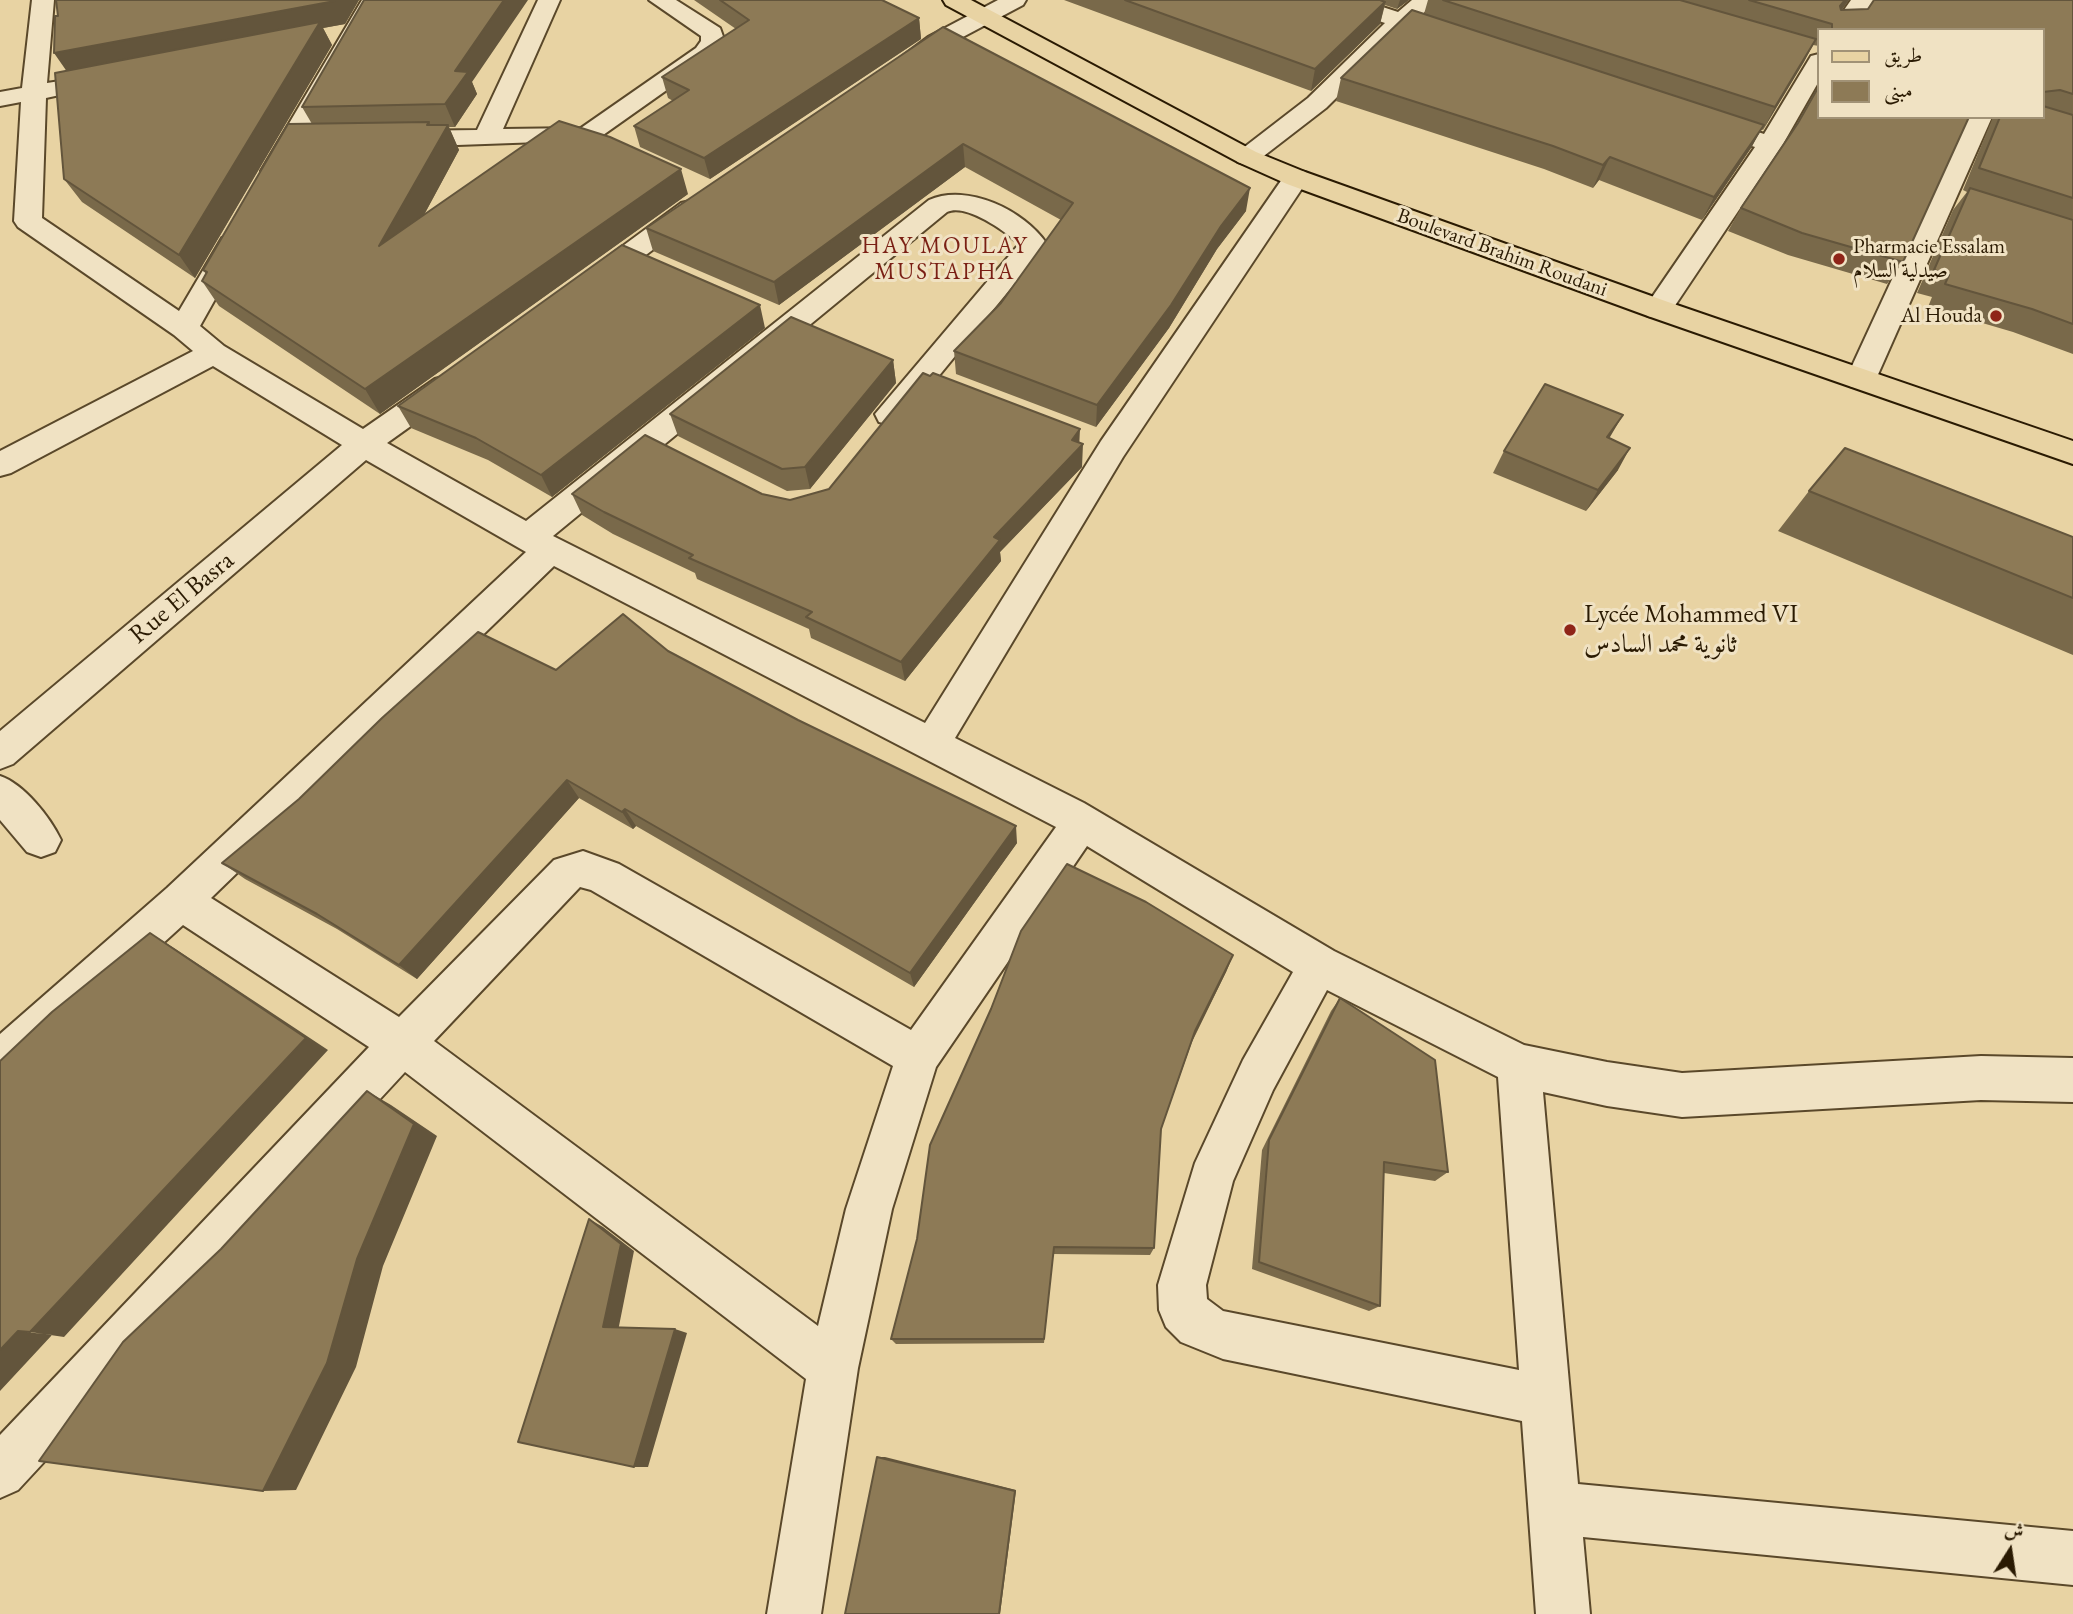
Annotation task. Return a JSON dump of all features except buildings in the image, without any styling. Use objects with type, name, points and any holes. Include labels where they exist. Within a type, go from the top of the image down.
[{"type":"main road","name":"Boulevard Brahim Roudani","points":[[954,0],[1247,157],[1296,178],[1658,309],[2073,453]]},
{"type":"street","points":[[43,0],[17,96],[19,225],[184,328],[214,353],[364,444],[539,544],[1081,823],[1319,965],[1519,1065],[1607,1084],[1682,1095],[1981,1078],[2073,1080]]},
{"type":"street","points":[[265,187],[373,0]]},
{"type":"street","points":[[486,138],[549,0]]},
{"type":"street","points":[[587,135],[704,53],[713,42],[712,33],[660,0]]},
{"type":"street","points":[[891,72],[936,41],[1015,0]]},
{"type":"street","points":[[1338,0],[1469,43]]},
{"type":"street","points":[[1247,157],[1317,103],[1362,57],[1425,0]]},
{"type":"street","points":[[1842,28],[1863,0]]},
{"type":"street","points":[[328,36],[355,31]]},
{"type":"street","points":[[1794,49],[1818,58]]},
{"type":"street","points":[[1658,309],[1770,145],[1818,60]]},
{"type":"street","points":[[17,96],[88,83]]},
{"type":"street","points":[[1678,114],[1770,145]]},
{"type":"street","points":[[1861,379],[1957,201],[1979,119]]},
{"type":"street","points":[[376,139],[587,135],[612,146]]},
{"type":"street","points":[[292,140],[320,140]]},
{"type":"street","points":[[930,746],[1099,444],[1296,178]]},
{"type":"street","points":[[574,294],[642,260],[712,193],[699,187]]},
{"type":"street","points":[[0,1063],[181,901],[539,544],[661,444],[778,319],[947,201],[974,205],[1030,238],[1033,244],[872,438]]},
{"type":"street","points":[[184,328],[245,222]]},
{"type":"street","points":[[778,319],[826,338]]},
{"type":"street","points":[[0,465],[214,353]]},
{"type":"street","name":"Rue El Basra","points":[[0,753],[364,444],[464,373]]},
{"type":"street","points":[[0,792],[41,840]]},
{"type":"street","points":[[794,1614],[833,1368],[869,1209],[918,1057],[1081,823]]},
{"type":"street","points":[[0,1472],[402,1044],[568,873],[583,869],[605,877],[918,1057]]},
{"type":"street","points":[[181,901],[402,1044],[833,1368]]},
{"type":"street","points":[[1319,965],[1258,1074],[1211,1179],[1182,1286],[1183,1310],[1198,1325],[1223,1335],[1546,1401]]},
{"type":"street","points":[[1519,1065],[1563,1614]]},
{"type":"street","points":[[1553,1508],[2073,1558]]},
{"type":"place","name":"Pharmacie Essalam صيدلية السلام","points":[[1839,259]]},
{"type":"place","name":"Al Houda","points":[[1996,316]]},
{"type":"place","name":"Lycée Mohammed VI ثانوية محمد السادس","points":[[1570,630]]},
{"type":"district","name":"HAY MOULAY MUSTAPHA","points":[[945,260]]}]
